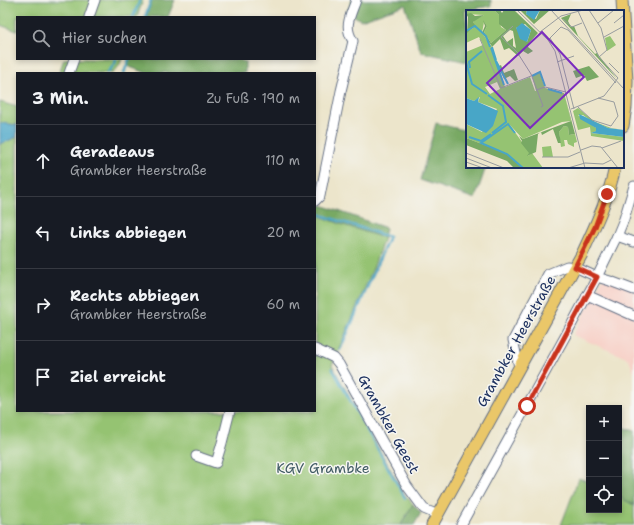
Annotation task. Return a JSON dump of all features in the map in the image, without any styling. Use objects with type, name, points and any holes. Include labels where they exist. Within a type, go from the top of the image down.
[{"type":"main road","points":[[622,0],[623,10]]},
{"type":"main road","points":[[624,18],[631,81],[624,120]]},
{"type":"main road","name":"Grambker Heerstraße","points":[[435,520],[575,267],[595,227],[615,168]]},
{"type":"street","points":[[89,16],[95,0]]},
{"type":"street","points":[[316,199],[320,196],[341,91],[353,41],[349,35],[347,26],[356,0]]},
{"type":"street","points":[[68,72],[74,60]]},
{"type":"street","points":[[461,525],[597,277],[624,219],[634,186]]},
{"type":"street","points":[[617,236],[634,242]]},
{"type":"street","points":[[519,367],[514,340],[548,274],[567,266],[575,267],[597,277],[634,290]]},
{"type":"street","points":[[587,295],[634,316]]},
{"type":"street","name":"Grambker Geest","points":[[316,349],[334,358],[339,364],[407,486],[424,509],[435,520]]},
{"type":"street","points":[[196,456],[216,463],[230,412]]},
{"type":"shaded area","points":[[605,274],[634,286],[634,373],[629,359],[573,335]]},
{"type":"green space","points":[[0,0],[143,0],[137,16],[16,16],[16,31],[0,25]]},
{"type":"green space","points":[[152,0],[175,0],[168,16],[146,16]]},
{"type":"green space","points":[[352,0],[491,0],[491,6],[465,10],[466,62],[421,52],[405,5],[361,20],[347,12]]},
{"type":"green space","points":[[64,60],[122,60],[114,72],[59,72]]},
{"type":"green space","points":[[129,60],[240,60],[245,62],[245,72],[143,72],[127,66]]},
{"type":"green space","points":[[0,102],[16,107],[16,125],[0,123]]},
{"type":"green space","points":[[436,123],[466,131],[466,168],[486,168],[475,199],[420,180]]},
{"type":"green space","name":"KGV Grambke","points":[[16,137],[16,412],[316,412],[316,214],[384,238],[374,266],[332,365],[405,495],[413,504],[401,525],[0,525],[0,144]]},
{"type":"green space","points":[[319,204],[386,228],[384,238],[316,214],[316,208]]},
{"type":"green space","points":[[622,427],[634,431],[634,505],[622,499]]},
{"type":"green space","points":[[579,478],[586,481],[586,513],[622,513],[622,499],[634,505],[634,525],[561,525]]},
{"type":"green space","points":[[413,504],[421,513],[414,525],[401,525]]},
{"type":"water","points":[[0,123],[16,125],[16,137],[0,144]]},
{"type":"waterway","points":[[133,16],[140,0]]},
{"type":"waterway","points":[[145,16],[151,0]]},
{"type":"waterway","points":[[108,72],[115,64],[116,60]]},
{"type":"waterway","points":[[124,72],[129,60]]},
{"type":"waterway","points":[[318,214],[389,237],[340,350]]},
{"type":"waterway","points":[[332,368],[405,498]]},
{"type":"route","points":[[527,406],[597,277],[575,267],[595,227],[607,194]]}]
